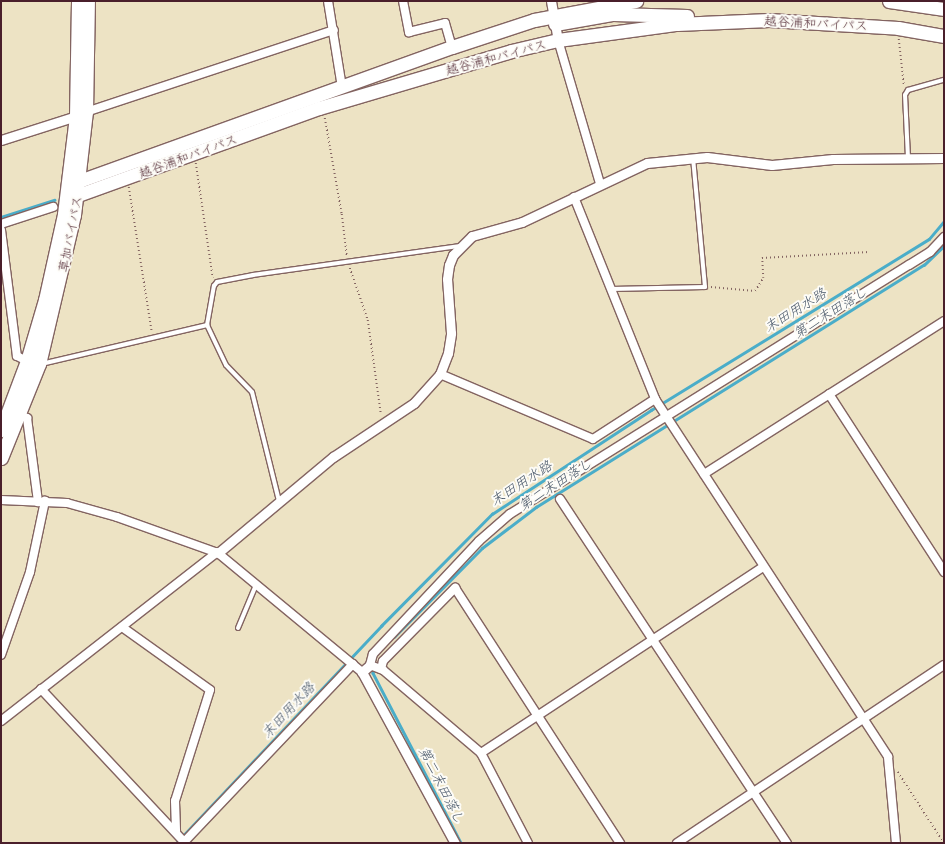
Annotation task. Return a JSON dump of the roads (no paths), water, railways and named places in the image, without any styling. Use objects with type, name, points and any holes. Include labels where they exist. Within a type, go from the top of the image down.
[{"type":"highway","name":"草加バイパス","points":[[78,1],[81,114]]},
{"type":"highway","name":"草加バイパス","points":[[1,458],[20,415],[33,363],[45,300],[72,197],[81,114],[88,1]]},
{"type":"highway","name":"越谷浦和バイパス","points":[[74,183],[452,46],[636,1]]},
{"type":"highway","points":[[889,1],[944,9]]},
{"type":"highway","points":[[555,20],[613,14],[707,17],[716,22]]},
{"type":"highway","name":"越谷浦和バイパス","points":[[72,197],[319,108],[511,51],[558,40],[616,31],[716,22],[785,20],[898,28],[944,36]]},
{"type":"highway","name":"草加バイパス","points":[[1,430],[33,363]]},
{"type":"street","points":[[328,1],[334,30],[342,87]]},
{"type":"street","points":[[403,1],[409,32],[445,23],[452,46]]},
{"type":"street","points":[[551,1],[558,40],[600,184]]},
{"type":"street","points":[[1,140],[334,30]]},
{"type":"street","points":[[1,721],[280,503],[333,457],[382,426],[414,403],[440,374],[448,353],[451,333],[447,273],[453,255],[472,236],[522,222],[600,184],[648,163],[707,157],[772,165],[833,159],[944,158]]},
{"type":"street","points":[[574,197],[655,399],[888,757],[896,843]]},
{"type":"street","points":[[1,224],[53,208]]},
{"type":"street","points":[[1,230],[17,356],[33,363]]},
{"type":"street","points":[[362,672],[370,665],[373,654],[479,541],[510,514],[919,258],[944,237]]},
{"type":"street","points":[[704,474],[944,321]]},
{"type":"street","points":[[440,374],[594,439],[655,399]]},
{"type":"street","points":[[829,394],[944,572]]},
{"type":"street","points":[[1,655],[30,572],[42,501],[27,418],[20,415]]},
{"type":"street","points":[[560,499],[786,843]]},
{"type":"street","points":[[1,500],[67,502],[117,516],[218,552],[362,672],[455,843]]},
{"type":"street","points":[[481,753],[763,567]]},
{"type":"street","points":[[380,669],[383,661],[455,588],[538,714],[620,843]]},
{"type":"street","points":[[122,627],[210,690],[175,801],[176,832]]},
{"type":"street","points":[[41,689],[185,842],[353,664]]},
{"type":"street","points":[[370,665],[380,669],[481,753],[528,843]]},
{"type":"street","points":[[677,843],[944,665]]},
{"type":"lane","points":[[908,158],[905,95],[908,90],[944,80]]},
{"type":"lane","points":[[611,289],[705,287],[693,158]]},
{"type":"lane","points":[[280,503],[252,392],[226,365],[207,325],[214,286],[217,282],[253,275],[462,246]]},
{"type":"lane","points":[[33,363],[207,325]]},
{"type":"lane","points":[[238,628],[256,585]]},
{"type":"waterway","points":[[1,217],[54,200]]},
{"type":"waterway","name":"末田用水路","points":[[176,843],[381,626],[492,514],[651,410],[929,239],[944,221]]},
{"type":"waterway","name":"第二末田落し","points":[[394,637],[482,548],[536,507],[924,265],[944,246]]},
{"type":"waterway","name":"第二末田落し","points":[[374,669],[373,673],[461,843]]}]
